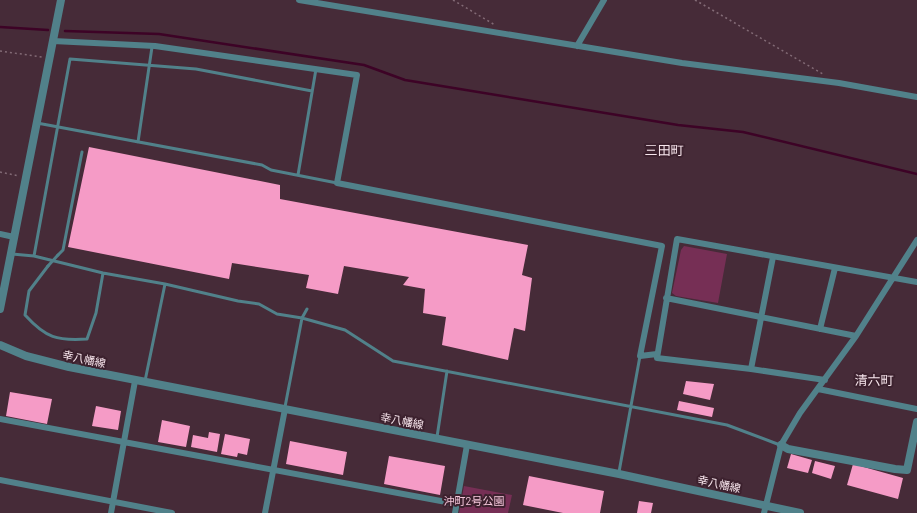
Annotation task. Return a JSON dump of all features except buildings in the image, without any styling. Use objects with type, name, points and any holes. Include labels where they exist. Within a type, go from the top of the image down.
[{"type":"street","points":[[0,309],[50,58],[60,0]]},
{"type":"street","points":[[299,0],[682,63],[839,83],[917,97]]},
{"type":"street","points":[[577,46],[604,0]]},
{"type":"street","points":[[53,41],[153,45],[357,75],[337,182],[662,246],[640,356],[657,354]]},
{"type":"street","points":[[0,234],[14,237]]},
{"type":"street","points":[[824,380],[751,369],[656,358],[677,239],[917,282]]},
{"type":"street","points":[[765,509],[781,445],[824,380],[856,336],[917,240]]},
{"type":"street","points":[[751,369],[772,256]]},
{"type":"street","points":[[820,329],[835,268]]},
{"type":"street","points":[[666,298],[856,336]]},
{"type":"street","name":"幸八幡線","points":[[0,345],[26,356],[69,368],[619,474],[765,509],[800,513]]},
{"type":"street","points":[[111,513],[135,381]]},
{"type":"street","points":[[818,389],[917,408]]},
{"type":"street","points":[[265,513],[285,409]]},
{"type":"street","points":[[0,419],[273,471],[457,504]]},
{"type":"street","points":[[781,445],[796,450],[907,470],[917,422]]},
{"type":"street","points":[[455,513],[468,445]]},
{"type":"street","points":[[0,480],[172,513]]},
{"type":"lane","points":[[138,142],[153,45]]},
{"type":"lane","points":[[34,256],[59,127],[70,59],[196,68],[312,91]]},
{"type":"lane","points":[[298,175],[316,69]]},
{"type":"lane","points":[[37,123],[262,165],[271,170],[337,182]]},
{"type":"lane","points":[[82,152],[63,250],[29,290],[25,315],[39,331],[65,341],[87,340],[96,313],[103,273]]},
{"type":"lane","points":[[11,254],[34,256],[103,273],[165,284],[238,301],[259,304],[277,314],[302,318],[346,330],[394,361],[631,408],[727,425],[781,445]]},
{"type":"lane","points":[[145,383],[165,284]]},
{"type":"lane","points":[[285,409],[302,318],[307,309]]},
{"type":"lane","points":[[619,474],[640,356]]},
{"type":"lane","points":[[436,439],[447,371]]},
{"type":"path","points":[[453,0],[501,28]]},
{"type":"path","points":[[695,0],[825,75]]},
{"type":"path","points":[[0,51],[50,58]]},
{"type":"path","points":[[0,172],[26,178]]},
{"type":"green space","points":[[684,246],[727,254],[718,303],[676,296],[672,293],[681,250]]},
{"type":"green space","name":"沖町2号公園","points":[[464,486],[512,495],[508,513],[459,513]]},
{"type":"waterway","points":[[0,27],[48,30]]},
{"type":"waterway","points":[[65,31],[159,34],[364,65],[405,80],[678,125],[743,132],[917,174]]},
{"type":"district","name":"三田町","points":[[664,150]]},
{"type":"district","name":"清六町","points":[[874,380]]}]
